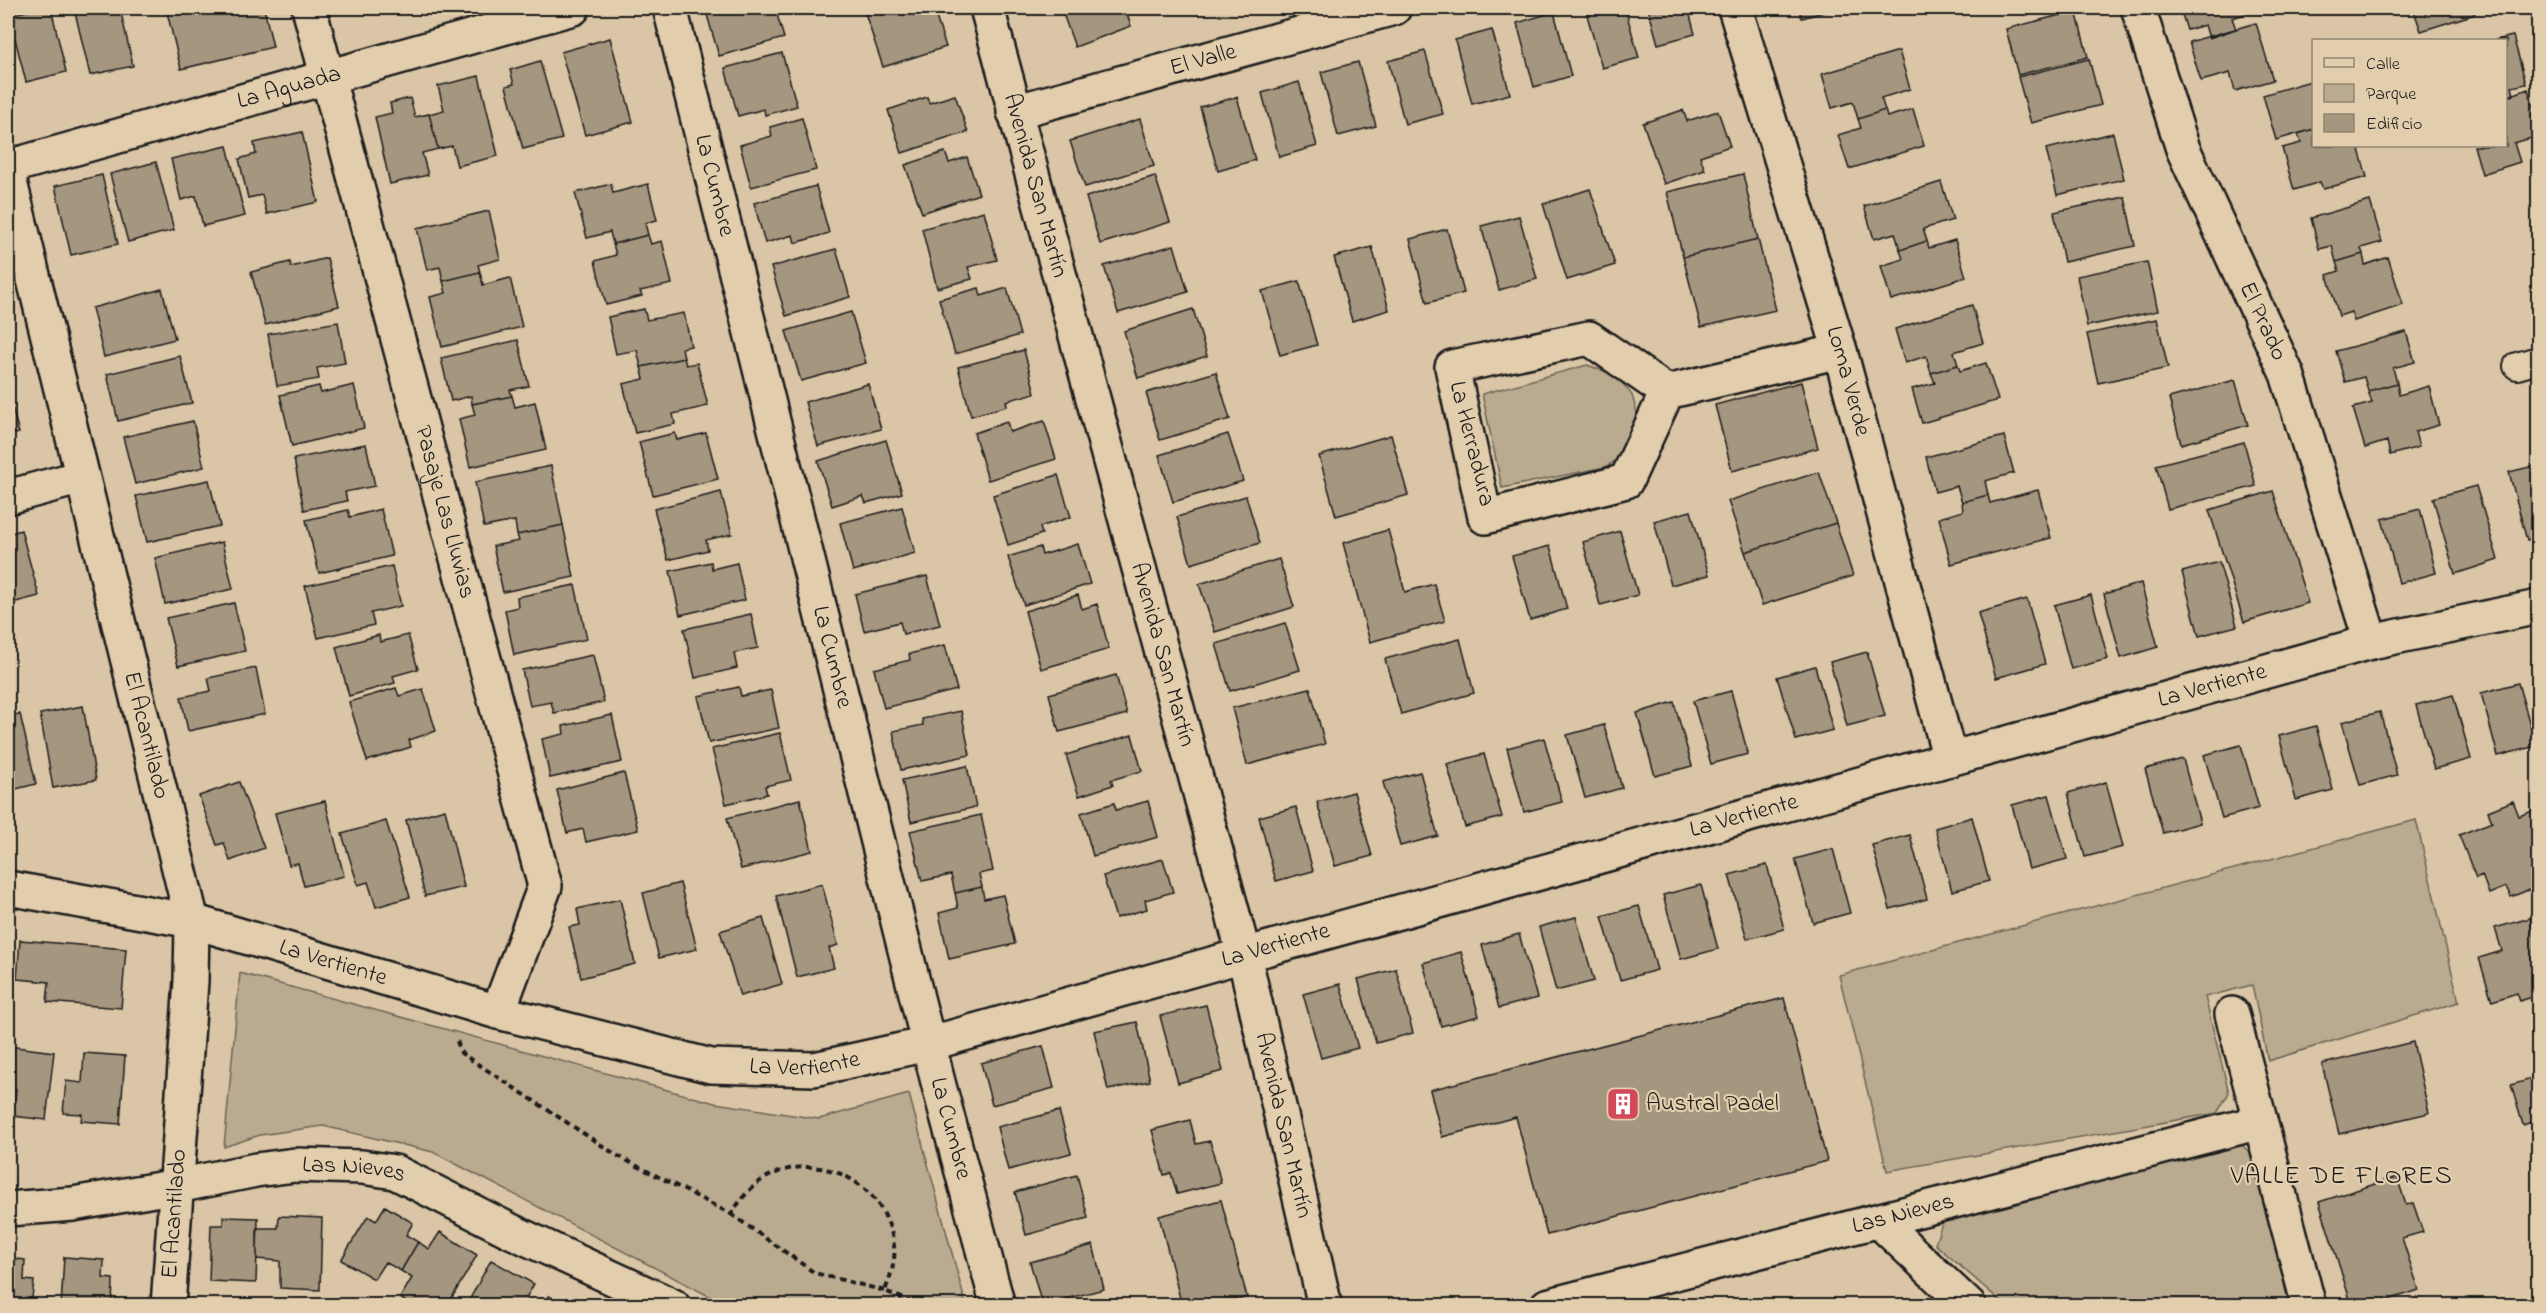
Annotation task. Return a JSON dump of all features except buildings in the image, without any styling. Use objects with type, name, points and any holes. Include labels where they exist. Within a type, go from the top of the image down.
[{"type":"street","name":"Pasaje Las Lluvias","points":[[309,8],[545,886],[498,1012]]},
{"type":"street","name":"La Aguada","points":[[8,167],[573,8]]},
{"type":"street","name":"La Cumbre","points":[[670,8],[928,1044],[998,1305]]},
{"type":"street","name":"Avenida San Martín","points":[[987,8],[1244,955],[1325,1305]]},
{"type":"street","name":"El Valle","points":[[1014,112],[1395,8]]},
{"type":"street","name":"Loma Verde","points":[[1735,8],[1840,351],[1950,759]]},
{"type":"street","name":"El Prado","points":[[2138,8],[2183,149],[2287,374],[2371,642]]},
{"type":"street","name":"El Acantilado","points":[[8,174],[192,921],[191,981],[168,1305]]},
{"type":"street","name":"La Herradura","points":[[1589,338],[1667,392],[1626,481],[1485,517],[1452,367],[1589,338]]},
{"type":"street","points":[[1667,392],[1840,351]]},
{"type":"street","points":[[8,497],[82,477]]},
{"type":"street","name":"La Vertiente","points":[[8,888],[192,921],[498,1012],[711,1066],[814,1069],[928,1044],[2371,642],[2538,607]]},
{"type":"street","points":[[2232,1014],[2308,1305]]},
{"type":"street","name":"Las Nieves","points":[[1547,1305],[2260,1122]]},
{"type":"street","name":"Las Nieves","points":[[8,1209],[73,1204],[256,1170],[295,1165],[340,1165],[395,1172],[512,1231],[673,1305]]},
{"type":"street","points":[[1879,1221],[1969,1305]]},
{"type":"path","points":[[441,994],[461,1053],[618,1156],[731,1214],[815,1273],[885,1291],[921,1305]]},
{"type":"path","points":[[731,1214],[744,1196],[761,1181],[780,1171],[802,1167],[825,1168],[846,1176],[865,1188],[879,1205],[889,1226],[894,1247],[892,1270],[885,1291]]},
{"type":"green space","points":[[1587,365],[1616,375],[1632,395],[1638,416],[1625,456],[1605,467],[1502,488],[1482,394]]},
{"type":"green space","points":[[2416,820],[2459,1002],[2268,1061],[2252,985],[2205,997],[2229,1093],[2217,1113],[1887,1171],[1839,975]]},
{"type":"green space","points":[[240,973],[715,1103],[819,1119],[909,1094],[966,1305],[726,1305],[433,1152],[323,1126],[260,1135],[224,1147]]},
{"type":"green space","points":[[2238,1142],[2254,1156],[2289,1305],[2005,1305],[1935,1244],[1942,1223],[1970,1210]]},
{"type":"place","name":"Austral Padel","points":[[1623,1104]]},
{"type":"district","name":"VALLE DE FLORES","points":[[2342,1177]]}]
